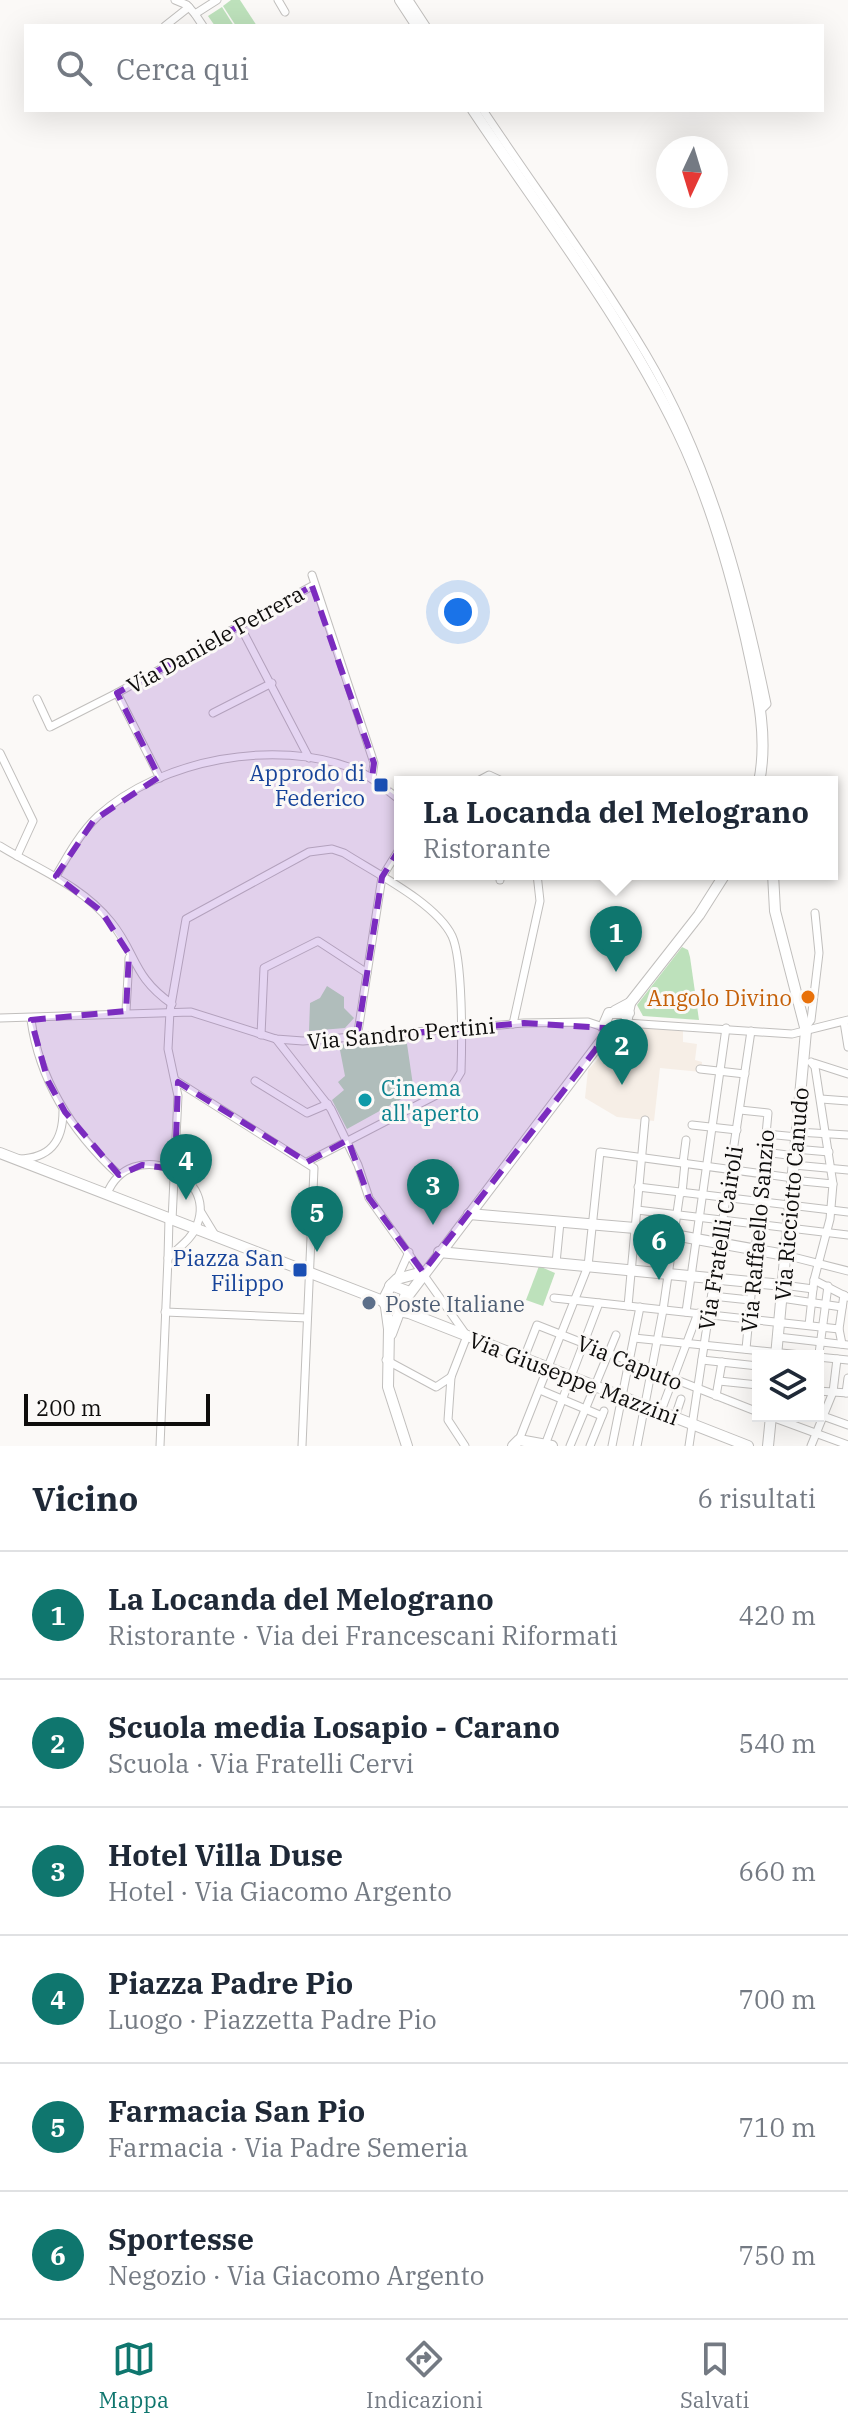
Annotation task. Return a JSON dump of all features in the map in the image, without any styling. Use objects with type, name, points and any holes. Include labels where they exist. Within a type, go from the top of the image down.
[{"type":"main road","points":[[400,0],[416,24]]},
{"type":"main road","points":[[474,112],[619,327],[678,432],[731,580],[760,711],[767,776]]},
{"type":"main road","points":[[760,776],[764,747]]},
{"type":"main road","points":[[407,1446],[389,1397],[386,1360],[388,1344],[407,1297],[602,1040],[609,1022],[628,1013],[721,880]]},
{"type":"main road","name":"Via Ricciotto Canudo","points":[[773,880],[775,911],[806,1030],[807,1062],[792,1179],[776,1350]]},
{"type":"main road","points":[[609,1022],[628,1013]]},
{"type":"main road","name":"Via Giuseppe Mazzini","points":[[0,1153],[748,1446]]},
{"type":"main road","points":[[469,1214],[635,1228],[785,1255]]},
{"type":"main road","points":[[439,1252],[783,1285]]},
{"type":"main road","points":[[388,1344],[384,1304],[393,1282],[423,1272]]},
{"type":"main road","points":[[393,1282],[404,1287],[407,1297]]},
{"type":"main road","points":[[768,1446],[770,1422]]},
{"type":"main road","points":[[516,1443],[549,1446]]},
{"type":"street","points":[[175,0],[192,10],[202,24]]},
{"type":"street","points":[[163,24],[217,0]]},
{"type":"street","points":[[278,0],[285,12]]},
{"type":"street","points":[[409,0],[425,24]]},
{"type":"street","points":[[484,112],[647,355],[697,457],[750,624],[767,704],[760,711]]},
{"type":"street","points":[[312,575],[312,586],[339,654],[374,763],[372,778]]},
{"type":"street","name":"Via Daniele Petrera","points":[[37,699],[50,727],[312,586]]},
{"type":"street","points":[[239,624],[309,758]]},
{"type":"street","points":[[213,713],[272,683]]},
{"type":"street","points":[[117,693],[160,778]]},
{"type":"street","points":[[0,753],[33,821],[17,856]]},
{"type":"street","points":[[56,876],[94,820],[113,804],[160,778],[224,760],[309,758],[355,769],[394,795]]},
{"type":"street","points":[[0,846],[56,876],[101,911],[122,936],[141,976],[171,1008]]},
{"type":"street","points":[[160,1446],[178,1096],[168,1062],[171,1008],[185,922],[195,911],[321,849],[344,853],[382,877],[437,916],[451,935],[457,955],[461,1072],[452,1087],[307,1162]]},
{"type":"street","points":[[357,1038],[382,877],[394,858]]},
{"type":"street","points":[[513,1024],[540,901],[538,880]]},
{"type":"street","points":[[806,1030],[811,1020],[819,953],[815,913]]},
{"type":"street","points":[[261,1035],[264,968],[318,941],[367,973]]},
{"type":"street","points":[[126,1011],[129,954]]},
{"type":"street","name":"Via Sandro Pertini","points":[[0,1018],[31,1020],[171,1008],[202,1014],[276,1039],[357,1038],[513,1024],[609,1022]]},
{"type":"street","points":[[628,1013],[641,1022],[787,1034],[846,1021],[848,1047]]},
{"type":"street","points":[[31,1020],[39,1056],[63,1109],[85,1141],[119,1175]]},
{"type":"street","points":[[686,1312],[726,1028]]},
{"type":"street","name":"Via Fratelli Cairoli","points":[[689,1446],[751,1031]]},
{"type":"street","points":[[276,1039],[328,1104],[347,1140],[369,1198],[467,1336],[451,1377],[448,1420],[465,1446]]},
{"type":"street","points":[[807,1062],[848,1074]]},
{"type":"street","points":[[807,1062],[815,1067],[833,1184],[809,1325]]},
{"type":"street","points":[[700,1069],[745,1074]]},
{"type":"street","points":[[173,1079],[307,1162],[315,1172],[302,1446]]},
{"type":"street","points":[[255,1081],[307,1113],[328,1104]]},
{"type":"street","points":[[821,1099],[848,1101]]},
{"type":"street","points":[[17,1159],[40,1156],[54,1147],[62,1130],[63,1109]]},
{"type":"street","name":"Via Raffaello Sanzio","points":[[740,1110],[768,1113],[746,1349]]},
{"type":"street","points":[[628,1306],[645,1120]]},
{"type":"street","points":[[692,1125],[737,1130]]},
{"type":"street","points":[[766,1134],[831,1168],[848,1170]]},
{"type":"street","points":[[796,1148],[826,1135],[848,1135]]},
{"type":"street","points":[[637,1446],[663,1310],[686,1140]]},
{"type":"street","points":[[764,1152],[796,1148],[829,1152]]},
{"type":"street","points":[[516,1443],[588,1266],[600,1152],[833,1184]]},
{"type":"street","points":[[107,1194],[119,1175],[142,1165],[175,1169],[194,1191],[214,1236],[184,1243]]},
{"type":"street","points":[[638,1187],[848,1212]]},
{"type":"street","points":[[168,1258],[196,1229],[200,1210]]},
{"type":"street","points":[[637,1210],[848,1235]]},
{"type":"street","points":[[556,1263],[560,1222]]},
{"type":"street","points":[[393,1282],[409,1252]]},
{"type":"street","points":[[785,1255],[819,1261],[848,1271]]},
{"type":"street","points":[[778,1337],[845,1345],[839,1329],[846,1297],[828,1286],[783,1285]]},
{"type":"street","points":[[820,1350],[828,1286]]},
{"type":"street","points":[[712,1296],[750,1300]]},
{"type":"street","points":[[554,1298],[839,1329]]},
{"type":"street","points":[[781,1298],[842,1307]]},
{"type":"street","points":[[549,1446],[562,1399],[599,1303]]},
{"type":"street","points":[[612,1446],[640,1307]]},
{"type":"street","points":[[165,1312],[307,1318]]},
{"type":"street","points":[[661,1411],[698,1313]]},
{"type":"street","name":"Via Caputo","points":[[524,1358],[537,1325],[752,1410]]},
{"type":"street","points":[[570,1446],[616,1335]]},
{"type":"street","points":[[634,1338],[752,1350]]},
{"type":"street","points":[[824,1358],[848,1360]]},
{"type":"street","points":[[824,1414],[833,1392],[837,1359]]},
{"type":"street","points":[[386,1360],[436,1387],[451,1377]]},
{"type":"street","points":[[702,1360],[752,1365]]},
{"type":"street","points":[[716,1396],[722,1362]]},
{"type":"street","points":[[824,1391],[847,1393],[848,1378]]},
{"type":"street","points":[[719,1381],[752,1384]]},
{"type":"street","points":[[540,1390],[603,1414],[590,1446]]},
{"type":"street","points":[[675,1417],[681,1399]]},
{"type":"street","points":[[824,1416],[848,1425]]},
{"type":"street","points":[[786,1422],[848,1445]]},
{"type":"street","points":[[811,1446],[821,1422]]},
{"type":"highlighted area","points":[[312,586],[374,763],[372,778],[401,800],[426,807],[382,877],[357,1038],[524,1023],[605,1028],[596,1049],[423,1272],[369,1198],[348,1140],[307,1162],[178,1082],[175,1169],[142,1165],[119,1175],[65,1112],[48,1081],[31,1020],[126,1011],[129,954],[101,911],[56,876],[94,820],[159,777],[117,693]]},
{"type":"shaded area","points":[[627,1027],[683,1031],[683,1042],[697,1044],[695,1060],[702,1062],[701,1072],[660,1068],[654,1121],[617,1117],[585,1098],[588,1070]]},
{"type":"green space","points":[[231,0],[240,0],[256,24],[235,24],[223,6]]},
{"type":"green space","points":[[222,7],[233,24],[214,24],[208,16]]},
{"type":"green space","points":[[682,947],[688,950],[690,957],[699,1020],[643,1016],[637,1005]]},
{"type":"green space","points":[[327,986],[344,997],[344,1008],[354,1018],[345,1028],[309,1031],[310,1003],[320,998]]},
{"type":"green space","points":[[406,1037],[414,1092],[347,1129],[332,1100],[344,1090],[338,1082],[345,1076],[339,1045]]},
{"type":"green space","points":[[539,1266],[555,1273],[543,1306],[526,1300]]},
{"type":"place","name":"Approdo di Federico","points":[[381,785]]},
{"type":"place","name":"La Locanda del Melograno","points":[[616,972]]},
{"type":"place","name":"Angolo Divino","points":[[808,997]]},
{"type":"place","name":"Scuola media Losapio - Carano","points":[[622,1085]]},
{"type":"place","name":"Cinema all'aperto","points":[[365,1100]]},
{"type":"place","name":"Piazza Padre Pio","points":[[186,1200]]},
{"type":"place","name":"Hotel Villa Duse","points":[[433,1225]]},
{"type":"place","name":"Farmacia San Pio","points":[[317,1252]]},
{"type":"place","name":"Piazza San Filippo","points":[[300,1270]]},
{"type":"place","name":"Sportesse","points":[[659,1280]]},
{"type":"place","name":"Poste Italiane","points":[[369,1303]]}]
